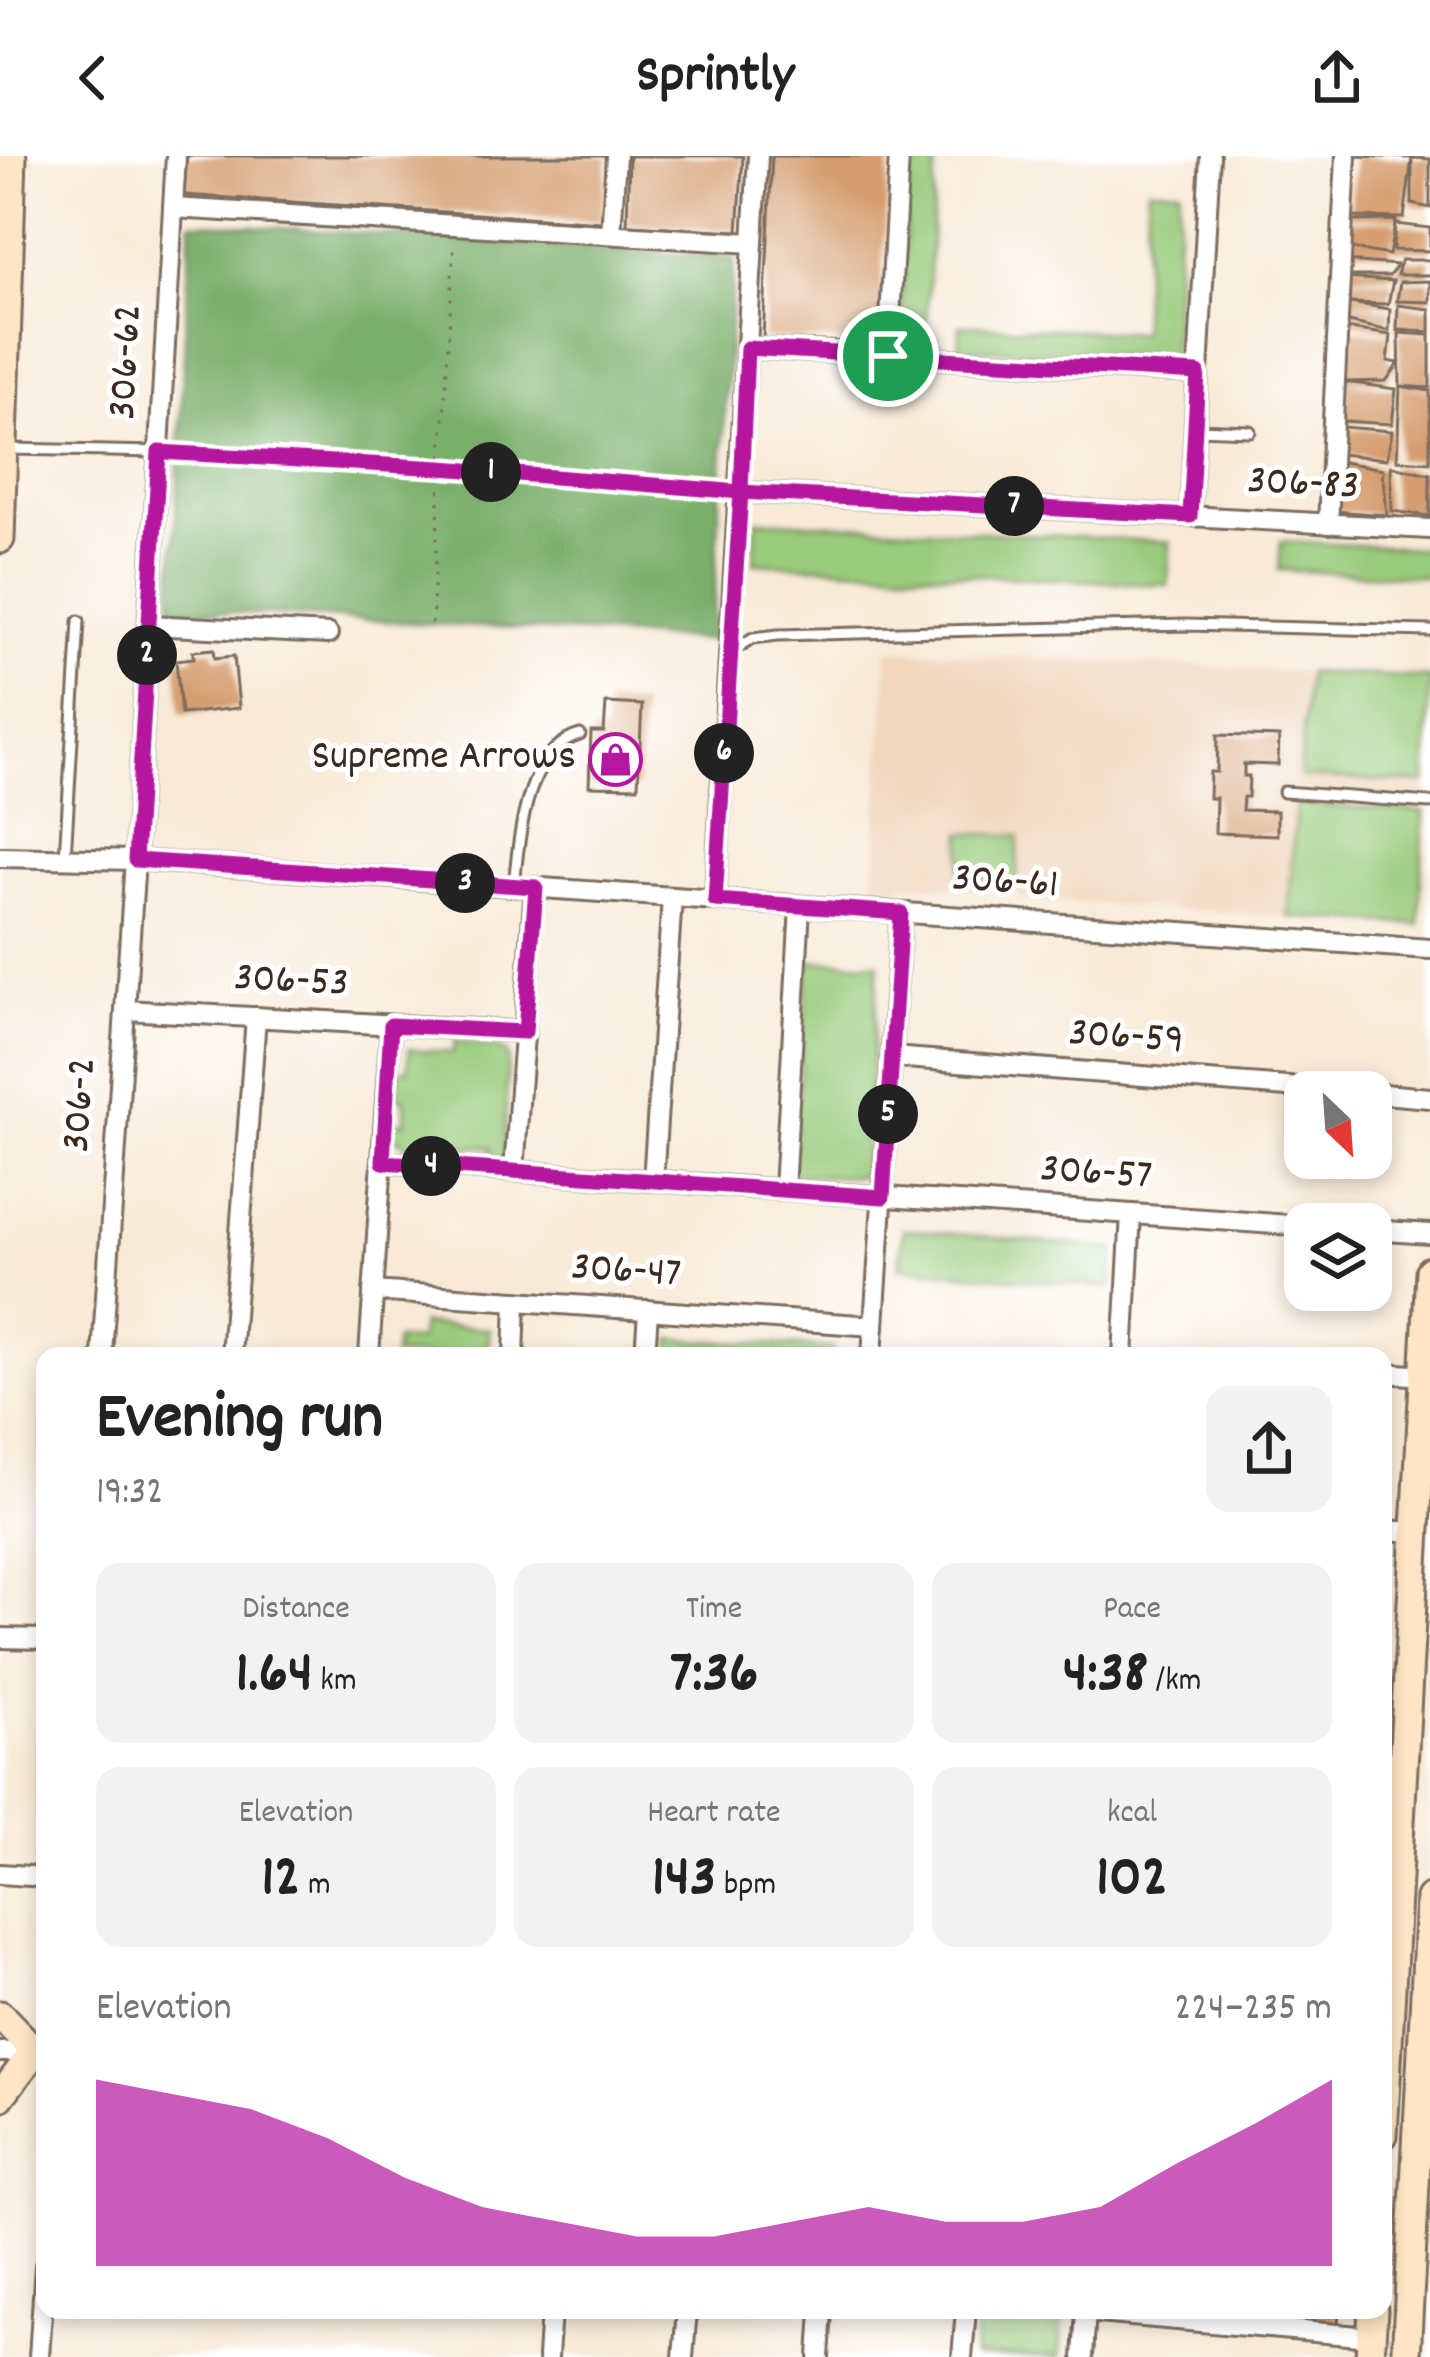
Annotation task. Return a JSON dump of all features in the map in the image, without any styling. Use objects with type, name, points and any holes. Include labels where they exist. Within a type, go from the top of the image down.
[{"type":"street","points":[[0,539],[4,241],[12,156]]},
{"type":"street","name":"306-62","points":[[135,860],[176,156]]},
{"type":"street","points":[[611,234],[616,156]]},
{"type":"street","points":[[715,900],[758,156]]},
{"type":"street","points":[[888,356],[899,156]]},
{"type":"street","points":[[1190,516],[1210,156]]},
{"type":"street","points":[[1328,524],[1346,156]]},
{"type":"street","points":[[173,208],[753,243]]},
{"type":"street","points":[[747,348],[1198,373]]},
{"type":"street","name":"306-83","points":[[741,492],[1430,530]]},
{"type":"street","points":[[149,625],[328,634]]},
{"type":"street","name":"306-61","points":[[0,857],[135,860],[1430,949]]},
{"type":"street","name":"306-2","points":[[103,1347],[135,860]]},
{"type":"street","points":[[514,1171],[536,887]]},
{"type":"street","points":[[653,1181],[672,897]]},
{"type":"street","points":[[784,1190],[800,906]]},
{"type":"street","points":[[873,1347],[901,913]]},
{"type":"street","name":"306-53","points":[[125,1010],[525,1032]]},
{"type":"street","points":[[232,1347],[256,1017]]},
{"type":"street","points":[[370,1347],[391,1025]]},
{"type":"street","name":"306-59","points":[[892,1057],[1284,1087]]},
{"type":"street","points":[[1392,1095],[1430,1098]]},
{"type":"street","name":"306-57","points":[[383,1162],[1284,1225]]},
{"type":"street","points":[[1123,1347],[1131,1214]]},
{"type":"street","points":[[1392,1231],[1430,1234]]},
{"type":"street","points":[[1392,1812],[1417,1532],[1430,1271]]},
{"type":"street","name":"306-47","points":[[373,1291],[874,1326]]},
{"type":"street","points":[[514,1347],[517,1301]]},
{"type":"street","points":[[646,1347],[648,1310]]},
{"type":"street","points":[[1392,1376],[1427,1387]]},
{"type":"street","points":[[1392,1531],[1417,1532]]},
{"type":"street","points":[[0,1638],[36,1639]]},
{"type":"street","points":[[0,1874],[36,1876]]},
{"type":"street","points":[[1406,2357],[1430,1898]]},
{"type":"street","points":[[0,2015],[36,2047]]},
{"type":"street","points":[[0,2052],[36,2051]]},
{"type":"street","points":[[0,2097],[36,2056]]},
{"type":"street","points":[[40,2357],[42,2319]]},
{"type":"street","points":[[548,2357],[550,2319]]},
{"type":"street","points":[[683,2357],[686,2319]]},
{"type":"street","points":[[819,2357],[822,2319]]},
{"type":"street","points":[[962,2357],[965,2319]]},
{"type":"street","points":[[1083,2357],[1085,2319]]},
{"type":"street","points":[[1181,2319],[1372,2335]]},
{"type":"lane","points":[[1195,429],[1250,431]]},
{"type":"lane","points":[[2,449],[159,452]]},
{"type":"lane","points":[[65,858],[80,620]]},
{"type":"lane","points":[[730,652],[753,638],[778,635],[1186,625],[1430,631]]},
{"type":"lane","points":[[514,886],[538,772],[559,745],[580,735]]},
{"type":"lane","points":[[1283,792],[1430,803]]},
{"type":"path","points":[[432,624],[455,225]]},
{"type":"path","points":[[159,452],[741,492]]},
{"type":"shaded area","points":[[888,650],[1430,678],[1419,925],[1018,899],[1018,891],[903,884],[894,891],[873,890]]},
{"type":"green space","points":[[910,156],[936,156],[925,347],[899,345]]},
{"type":"green space","points":[[1148,188],[1180,189],[1172,358],[959,348],[960,325],[1141,333]]},
{"type":"green space","points":[[191,222],[734,258],[712,640],[171,609]]},
{"type":"green space","points":[[756,520],[1170,542],[1168,585],[754,563]]},
{"type":"green space","points":[[1281,541],[1430,549],[1430,577],[1279,570]]},
{"type":"green space","points":[[1307,672],[1430,678],[1426,783],[1300,777]]},
{"type":"green space","points":[[1296,804],[1424,812],[1419,925],[1288,917]]},
{"type":"green space","points":[[963,833],[1019,836],[1016,884],[960,880]]},
{"type":"green space","points":[[809,961],[879,963],[863,1177],[791,1175]]},
{"type":"green space","points":[[455,1041],[500,1049],[508,1055],[504,1161],[490,1161],[491,1147],[406,1147],[401,1139],[389,1140],[392,1123],[405,1122],[405,1099],[398,1099],[398,1070],[408,1070],[409,1049],[453,1053]]},
{"type":"green space","points":[[903,1229],[1115,1249],[1111,1288],[899,1267]]},
{"type":"green space","points":[[421,1324],[490,1329],[488,1347],[395,1347],[396,1340],[419,1341]]},
{"type":"green space","points":[[672,1339],[815,1347],[672,1347]]},
{"type":"green space","points":[[976,2319],[1062,2319],[1060,2357],[974,2357]]},
{"type":"building","points":[[187,156],[608,156],[602,222],[184,195]]},
{"type":"building","points":[[629,156],[743,156],[738,231],[627,225]]},
{"type":"building","points":[[772,156],[890,156],[878,343],[763,339]]},
{"type":"building","points":[[1354,156],[1412,158],[1404,218],[1350,217]]},
{"type":"building","points":[[1412,158],[1430,159],[1430,208],[1412,204]]},
{"type":"building","points":[[1396,220],[1389,255],[1348,248],[1350,221]]},
{"type":"building","points":[[1395,224],[1430,228],[1430,251],[1393,250]]},
{"type":"building","points":[[1401,260],[1430,260],[1430,275],[1397,275]]},
{"type":"building","points":[[1345,261],[1398,265],[1389,276],[1344,276]]},
{"type":"building","points":[[1344,278],[1393,281],[1388,304],[1350,303],[1390,309],[1389,331],[1344,321]]},
{"type":"building","points":[[1430,281],[1430,302],[1397,301],[1400,282]]},
{"type":"building","points":[[1398,305],[1430,309],[1430,332],[1397,330]]},
{"type":"building","points":[[1344,328],[1391,335],[1388,361],[1399,363],[1386,381],[1345,382]]},
{"type":"building","points":[[1399,333],[1430,335],[1430,388],[1400,386]]},
{"type":"building","points":[[1345,382],[1396,389],[1392,424],[1341,421]]},
{"type":"building","points":[[1400,386],[1430,391],[1430,462],[1397,460]]},
{"type":"building","points":[[1343,427],[1392,431],[1387,459],[1339,454]]},
{"type":"building","points":[[1337,461],[1383,469],[1387,515],[1334,511]]},
{"type":"building","points":[[1391,466],[1430,474],[1430,516],[1392,511]]},
{"type":"building","points":[[214,649],[215,658],[234,656],[239,708],[181,714],[176,660],[194,658],[193,651]]},
{"type":"building","name":"Supreme Arrows","points":[[606,703],[642,705],[638,787],[589,786],[591,732],[604,732]]},
{"type":"building","points":[[1218,735],[1279,737],[1278,765],[1244,764],[1244,776],[1249,776],[1242,810],[1277,811],[1277,835],[1215,833],[1216,798],[1209,798],[1210,772],[1217,772]]},
{"type":"building","points":[[1311,2319],[1338,2319],[1338,2325],[1311,2324]]},
{"type":"place","name":"Supreme Arrows","points":[[615,759]]},
{"type":"route","points":[[888,356],[747,348],[741,492],[159,452],[135,860],[536,887],[525,1032],[391,1025],[383,1162],[883,1197],[901,913],[715,900],[741,492],[1190,516],[1198,373],[888,356]]}]
